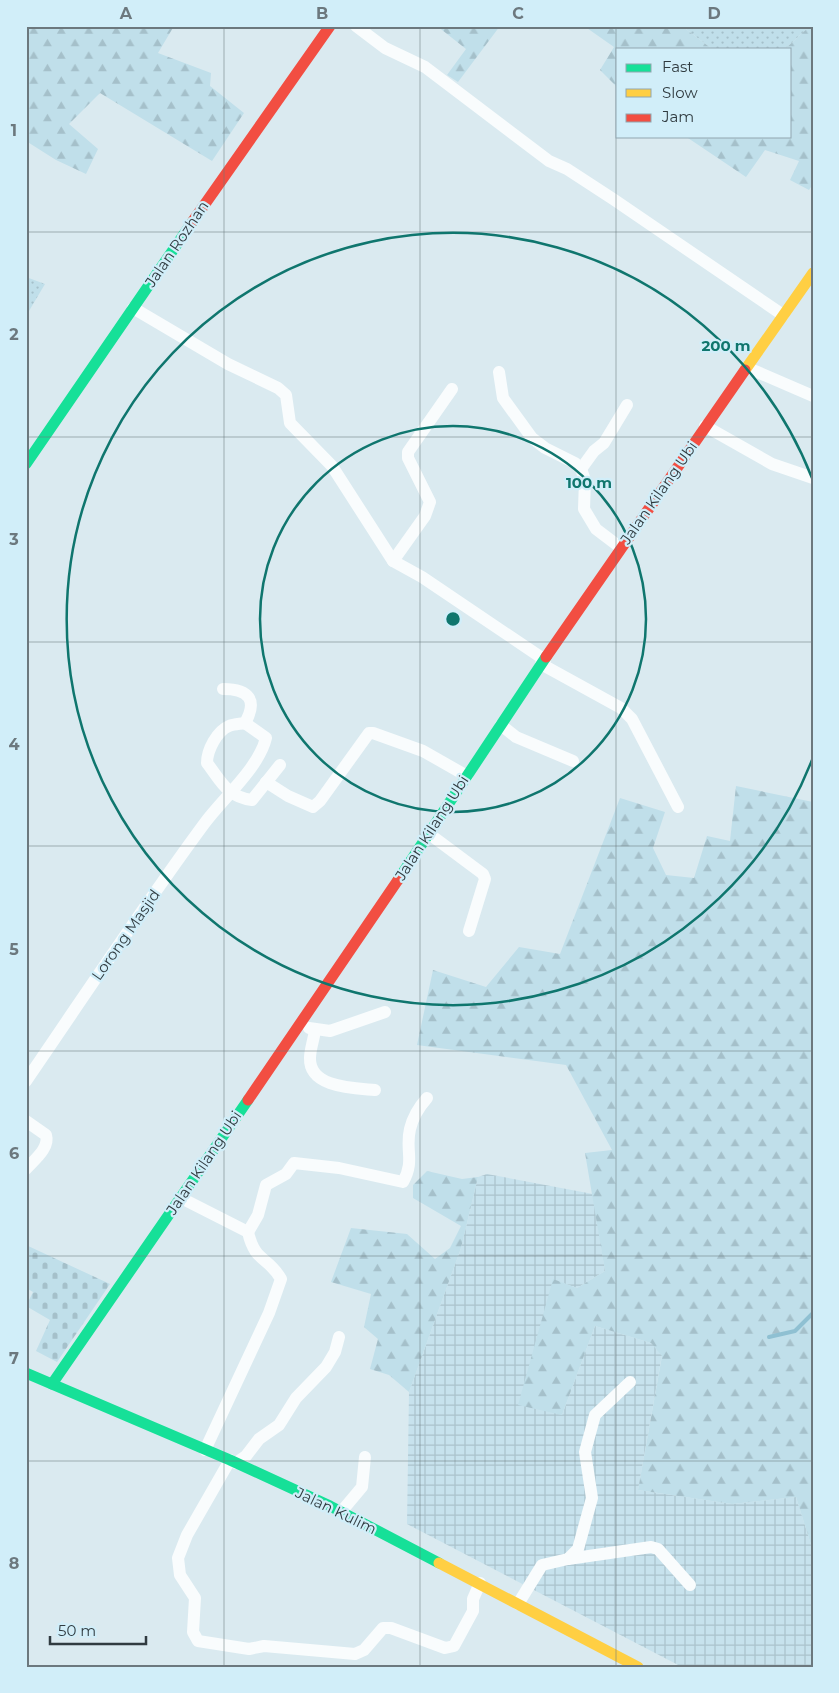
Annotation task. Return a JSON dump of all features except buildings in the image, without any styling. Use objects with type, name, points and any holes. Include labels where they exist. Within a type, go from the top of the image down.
[{"type":"street","name":"Jalan Rozhan","points":[[26,464],[330,26]]},
{"type":"street","points":[[356,26],[385,48],[425,67],[549,160],[574,174],[783,315]]},
{"type":"street","name":"Jalan Kilang Ubi","points":[[52,1384],[384,902],[428,833],[621,548],[813,272]]},
{"type":"street","points":[[133,308],[228,364],[278,388],[286,395],[290,424],[332,466],[393,561],[422,577],[543,662],[621,708],[632,719],[678,807]]},
{"type":"street","points":[[748,368],[813,396]]},
{"type":"street","points":[[498,372],[504,398],[532,438],[545,448],[575,463],[581,469],[585,480],[584,509],[596,529],[621,548]]},
{"type":"street","points":[[393,561],[425,516],[430,502],[408,458],[408,452],[452,389]]},
{"type":"street","points":[[581,469],[594,451],[604,443],[627,405]]},
{"type":"street","points":[[705,426],[772,464],[813,478]]},
{"type":"street","points":[[223,689],[236,689],[252,701],[252,711],[245,723],[228,726],[222,731],[207,756],[207,762],[229,792],[238,798],[252,800],[280,765]]},
{"type":"street","name":"Lorong Masjid","points":[[26,1081],[204,822],[245,775],[266,738],[245,723]]},
{"type":"street","points":[[501,725],[516,738],[574,761]]},
{"type":"street","points":[[266,782],[288,796],[313,807],[320,801],[369,733],[373,732],[422,751],[467,776]]},
{"type":"street","points":[[428,833],[483,874],[485,880],[469,931]]},
{"type":"street","points":[[300,1024],[315,1030],[330,1031],[385,1012]]},
{"type":"street","points":[[315,1030],[310,1059],[313,1071],[326,1082],[345,1087],[375,1090]]},
{"type":"street","points":[[205,1450],[269,1314],[281,1279],[276,1270],[258,1256],[252,1248],[248,1232],[258,1214],[266,1185],[286,1174],[294,1163],[338,1168],[403,1182],[410,1170],[410,1130],[415,1112],[427,1098]]},
{"type":"street","points":[[26,1121],[46,1135],[48,1140],[47,1145],[26,1169]]},
{"type":"street","points":[[181,1198],[248,1232]]},
{"type":"street","points":[[339,1337],[336,1352],[326,1367],[296,1398],[279,1424],[259,1439],[246,1456],[233,1462],[187,1536],[178,1558],[180,1575],[195,1598],[193,1632],[198,1641],[249,1649],[264,1646],[355,1654],[364,1650],[383,1628],[390,1628],[445,1648],[454,1646],[473,1611],[473,1600],[480,1584]]},
{"type":"street","name":"Jalan Kulim","points":[[26,1373],[233,1462],[341,1512],[638,1667]]},
{"type":"street","points":[[568,1559],[578,1549],[592,1498],[585,1452],[595,1415],[630,1382]]},
{"type":"street","points":[[341,1512],[362,1487],[365,1457]]},
{"type":"street","points":[[518,1604],[542,1565],[568,1559],[651,1547],[658,1549],[690,1586]]},
{"type":"shaded area","points":[[487,1174],[593,1194],[605,1271],[577,1288],[554,1280],[562,1415],[595,1326],[651,1343],[662,1355],[638,1490],[732,1504],[796,1497],[813,1551],[813,1667],[682,1667],[407,1524],[409,1392],[461,1248],[478,1177]]},
{"type":"green space","points":[[26,26],[174,26],[158,53],[211,73],[210,86],[244,113],[212,161],[100,93],[69,124],[98,149],[86,174],[56,160],[26,141]]},
{"type":"green space","points":[[437,26],[500,26],[458,82],[447,75],[466,49]]},
{"type":"green space","points":[[584,26],[682,26],[711,48],[616,48],[616,86],[600,70],[614,47]]},
{"type":"green space","points":[[682,26],[810,26],[786,48],[711,48]]},
{"type":"green space","points":[[810,26],[813,26],[813,184],[809,190],[790,180],[799,161],[765,150],[746,177],[688,138],[792,138],[792,48],[786,48]]},
{"type":"green space","points":[[26,277],[45,284],[29,311],[26,309]]},
{"type":"green space","points":[[736,786],[813,802],[813,1551],[796,1497],[732,1504],[638,1490],[662,1356],[651,1343],[595,1326],[562,1415],[518,1405],[553,1279],[577,1288],[605,1271],[585,1153],[612,1150],[566,1065],[417,1045],[433,970],[486,987],[519,947],[560,954],[620,798],[665,812],[653,848],[666,875],[694,878],[707,836],[730,841]]},
{"type":"green space","points":[[427,1171],[462,1179],[478,1177],[461,1248],[409,1392],[389,1375],[370,1369],[378,1339],[364,1327],[371,1294],[331,1282],[351,1228],[407,1234],[435,1259],[450,1248],[461,1226],[413,1198],[413,1185]]},
{"type":"green space","points":[[26,1245],[110,1284],[57,1362],[36,1351],[50,1320],[26,1306],[33,1292],[26,1288]]},
{"type":"waterway","points":[[769,1337],[795,1331],[813,1313]]},
{"type":"traffic: fast","points":[[26,464],[193,221]]},
{"type":"traffic: fast","points":[[398,880],[546,657]]},
{"type":"traffic: fast","points":[[52,1384],[248,1100]]},
{"type":"traffic: fast","points":[[26,1373],[230,1460],[330,1506],[439,1563]]},
{"type":"traffic: slow","points":[[745,370],[813,273]]},
{"type":"traffic: slow","points":[[439,1563],[638,1667]]},
{"type":"traffic: jam","points":[[193,221],[330,26]]},
{"type":"traffic: jam","points":[[546,657],[745,370]]},
{"type":"traffic: jam","points":[[248,1100],[398,880]]}]
